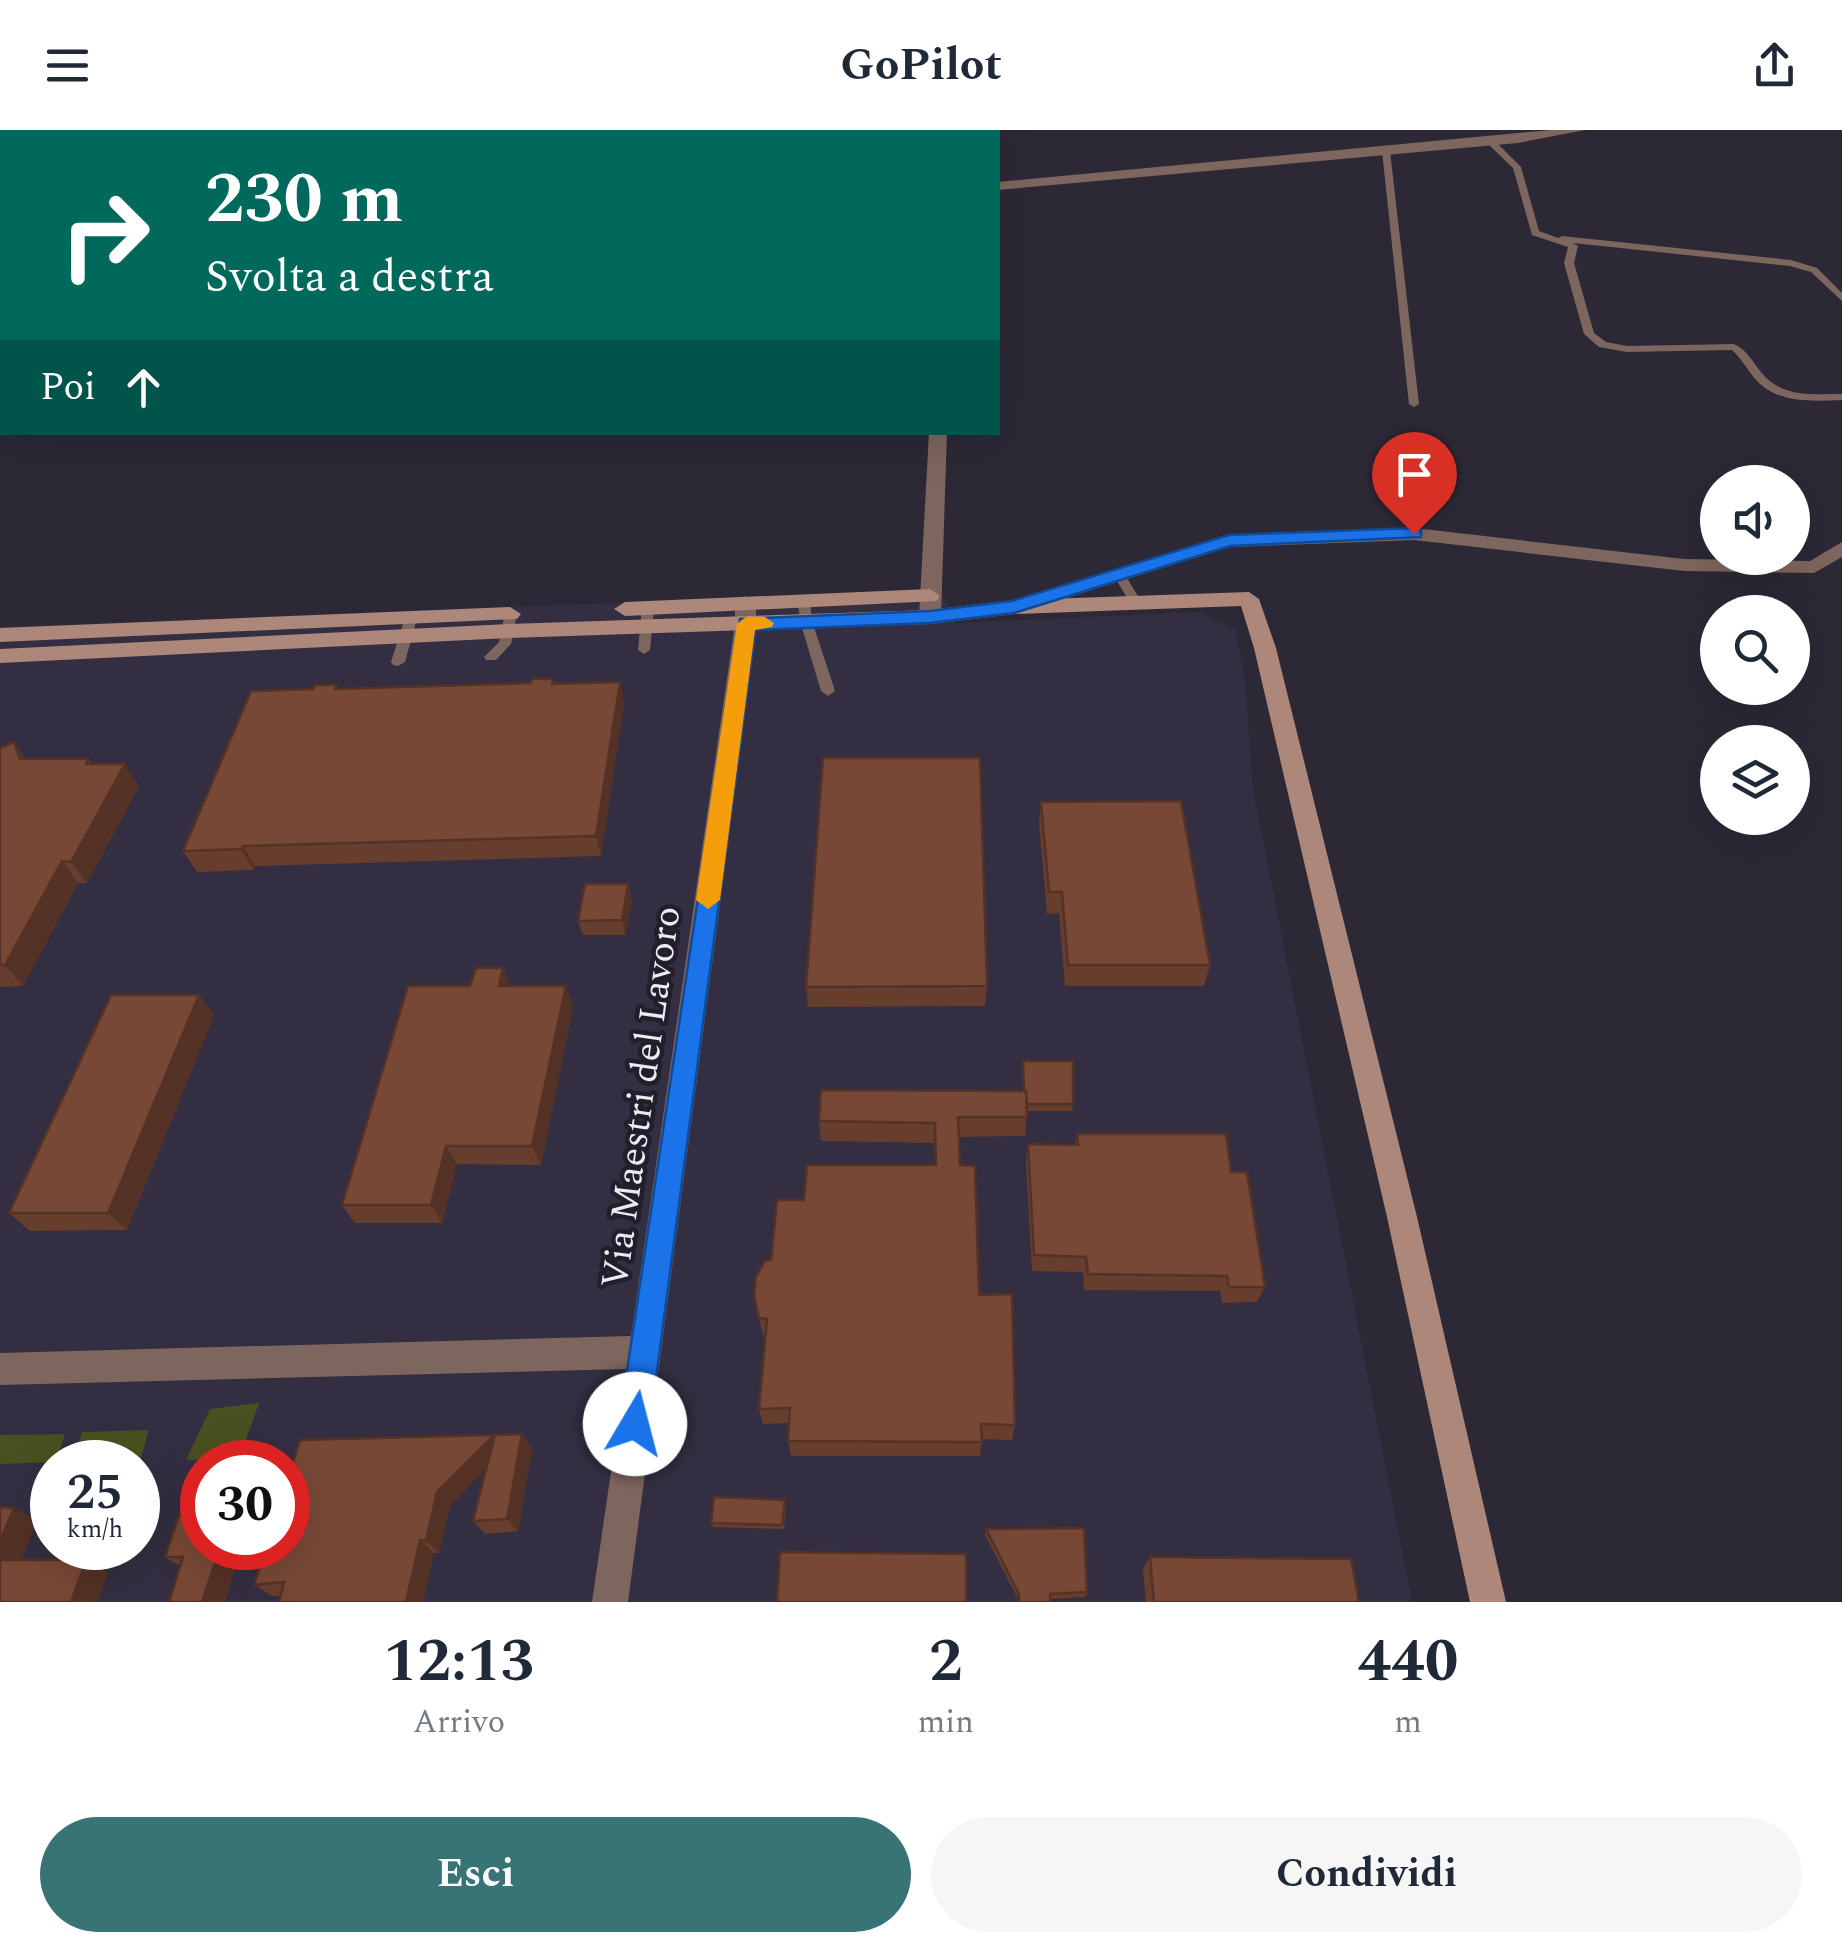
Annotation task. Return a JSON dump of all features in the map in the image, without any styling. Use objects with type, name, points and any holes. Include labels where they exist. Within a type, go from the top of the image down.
[{"type":"street","points":[[1000,186],[1091,174],[1490,142],[1578,130]]},
{"type":"street","points":[[930,606],[938,435]]},
{"type":"street","points":[[1014,607],[1229,541],[1414,534],[1684,565],[1814,567],[1842,548]]},
{"type":"street","points":[[0,635],[408,627],[509,636],[648,617],[1249,599],[1265,648],[1397,1198],[1488,1602]]},
{"type":"street","name":"Via Maestri del Lavoro","points":[[610,1602],[746,614]]},
{"type":"street","points":[[0,656],[408,627]]},
{"type":"street","points":[[0,1370],[645,1352]]},
{"type":"lane","points":[[1490,142],[1517,167],[1535,232],[1572,246],[1568,263],[1588,334],[1603,345],[1627,350],[1734,347],[1746,354],[1763,382],[1780,392],[1842,398]]},
{"type":"lane","points":[[1386,150],[1414,404]]},
{"type":"lane","points":[[1554,238],[1791,263],[1814,270],[1842,298]]},
{"type":"lane","points":[[1120,576],[1136,603]]},
{"type":"lane","points":[[805,611],[828,691]]},
{"type":"lane","points":[[644,650],[648,617]]},
{"type":"lane","points":[[398,662],[408,627]]},
{"type":"lane","points":[[491,658],[509,636]]},
{"type":"shaded area","points":[[942,590],[954,623],[1200,612],[1235,629],[1245,681],[1253,789],[1412,1602],[0,1602],[0,627]]},
{"type":"green space","points":[[259,1403],[246,1440],[195,1440],[210,1409]]},
{"type":"green space","points":[[149,1430],[146,1440],[79,1440],[82,1432]]},
{"type":"green space","points":[[65,1434],[63,1440],[30,1440],[30,1463],[0,1464],[0,1435]]},
{"type":"building","points":[[532,679],[553,679],[552,684],[620,682],[596,836],[183,851],[251,691],[313,689],[315,685],[337,685],[335,689],[531,683]]},
{"type":"building","points":[[14,742],[20,759],[88,759],[86,764],[125,764],[71,862],[62,861],[5,965],[0,965],[0,748]]},
{"type":"building","points":[[823,758],[980,758],[987,986],[806,987]]},
{"type":"building","points":[[1181,801],[1210,965],[1068,965],[1062,892],[1049,892],[1041,802]]},
{"type":"building","points":[[585,884],[628,884],[622,920],[578,921]]},
{"type":"building","points":[[476,968],[503,968],[499,986],[566,986],[532,1146],[446,1146],[431,1205],[342,1205],[408,986],[470,986]]},
{"type":"building","points":[[111,995],[199,995],[108,1213],[9,1213]]},
{"type":"building","points":[[1023,1061],[1073,1061],[1073,1104],[1027,1104]]},
{"type":"building","points":[[821,1090],[1026,1091],[1027,1117],[958,1117],[960,1165],[975,1166],[979,1295],[1012,1294],[1015,1425],[981,1424],[982,1442],[788,1441],[790,1408],[759,1409],[767,1319],[759,1318],[754,1296],[756,1277],[765,1261],[771,1260],[777,1200],[804,1200],[807,1165],[936,1165],[935,1123],[819,1121]]},
{"type":"building","points":[[1077,1134],[1226,1134],[1231,1172],[1247,1172],[1265,1287],[1229,1287],[1227,1276],[1088,1274],[1086,1257],[1034,1255],[1028,1144],[1078,1145]]},
{"type":"building","points":[[522,1434],[507,1519],[473,1521],[495,1435]]},
{"type":"building","points":[[494,1435],[437,1492],[426,1541],[420,1540],[406,1602],[279,1602],[284,1582],[254,1585],[259,1570],[310,1570],[310,1440],[300,1440]]},
{"type":"building","points":[[714,1497],[785,1500],[782,1525],[711,1523]]},
{"type":"building","points":[[0,1507],[14,1508],[0,1541]]},
{"type":"building","points":[[179,1515],[180,1515],[180,1557],[165,1557]]},
{"type":"building","points":[[1084,1528],[1087,1592],[1050,1594],[1050,1602],[1019,1602],[1019,1594],[986,1529]]},
{"type":"building","points":[[780,1552],[966,1554],[966,1602],[777,1602]]},
{"type":"building","points":[[1150,1557],[1351,1559],[1359,1602],[1154,1602]]},
{"type":"building","points":[[0,1560],[30,1560],[30,1570],[82,1570],[71,1602],[0,1602]]},
{"type":"building","points":[[180,1567],[180,1570],[213,1570],[202,1602],[169,1602]]},
{"type":"slow traffic","points":[[708,900],[746,624],[765,623]]},
{"type":"route","points":[[635,1424],[746,624],[930,617],[1014,607],[1229,541],[1414,534]]}]
